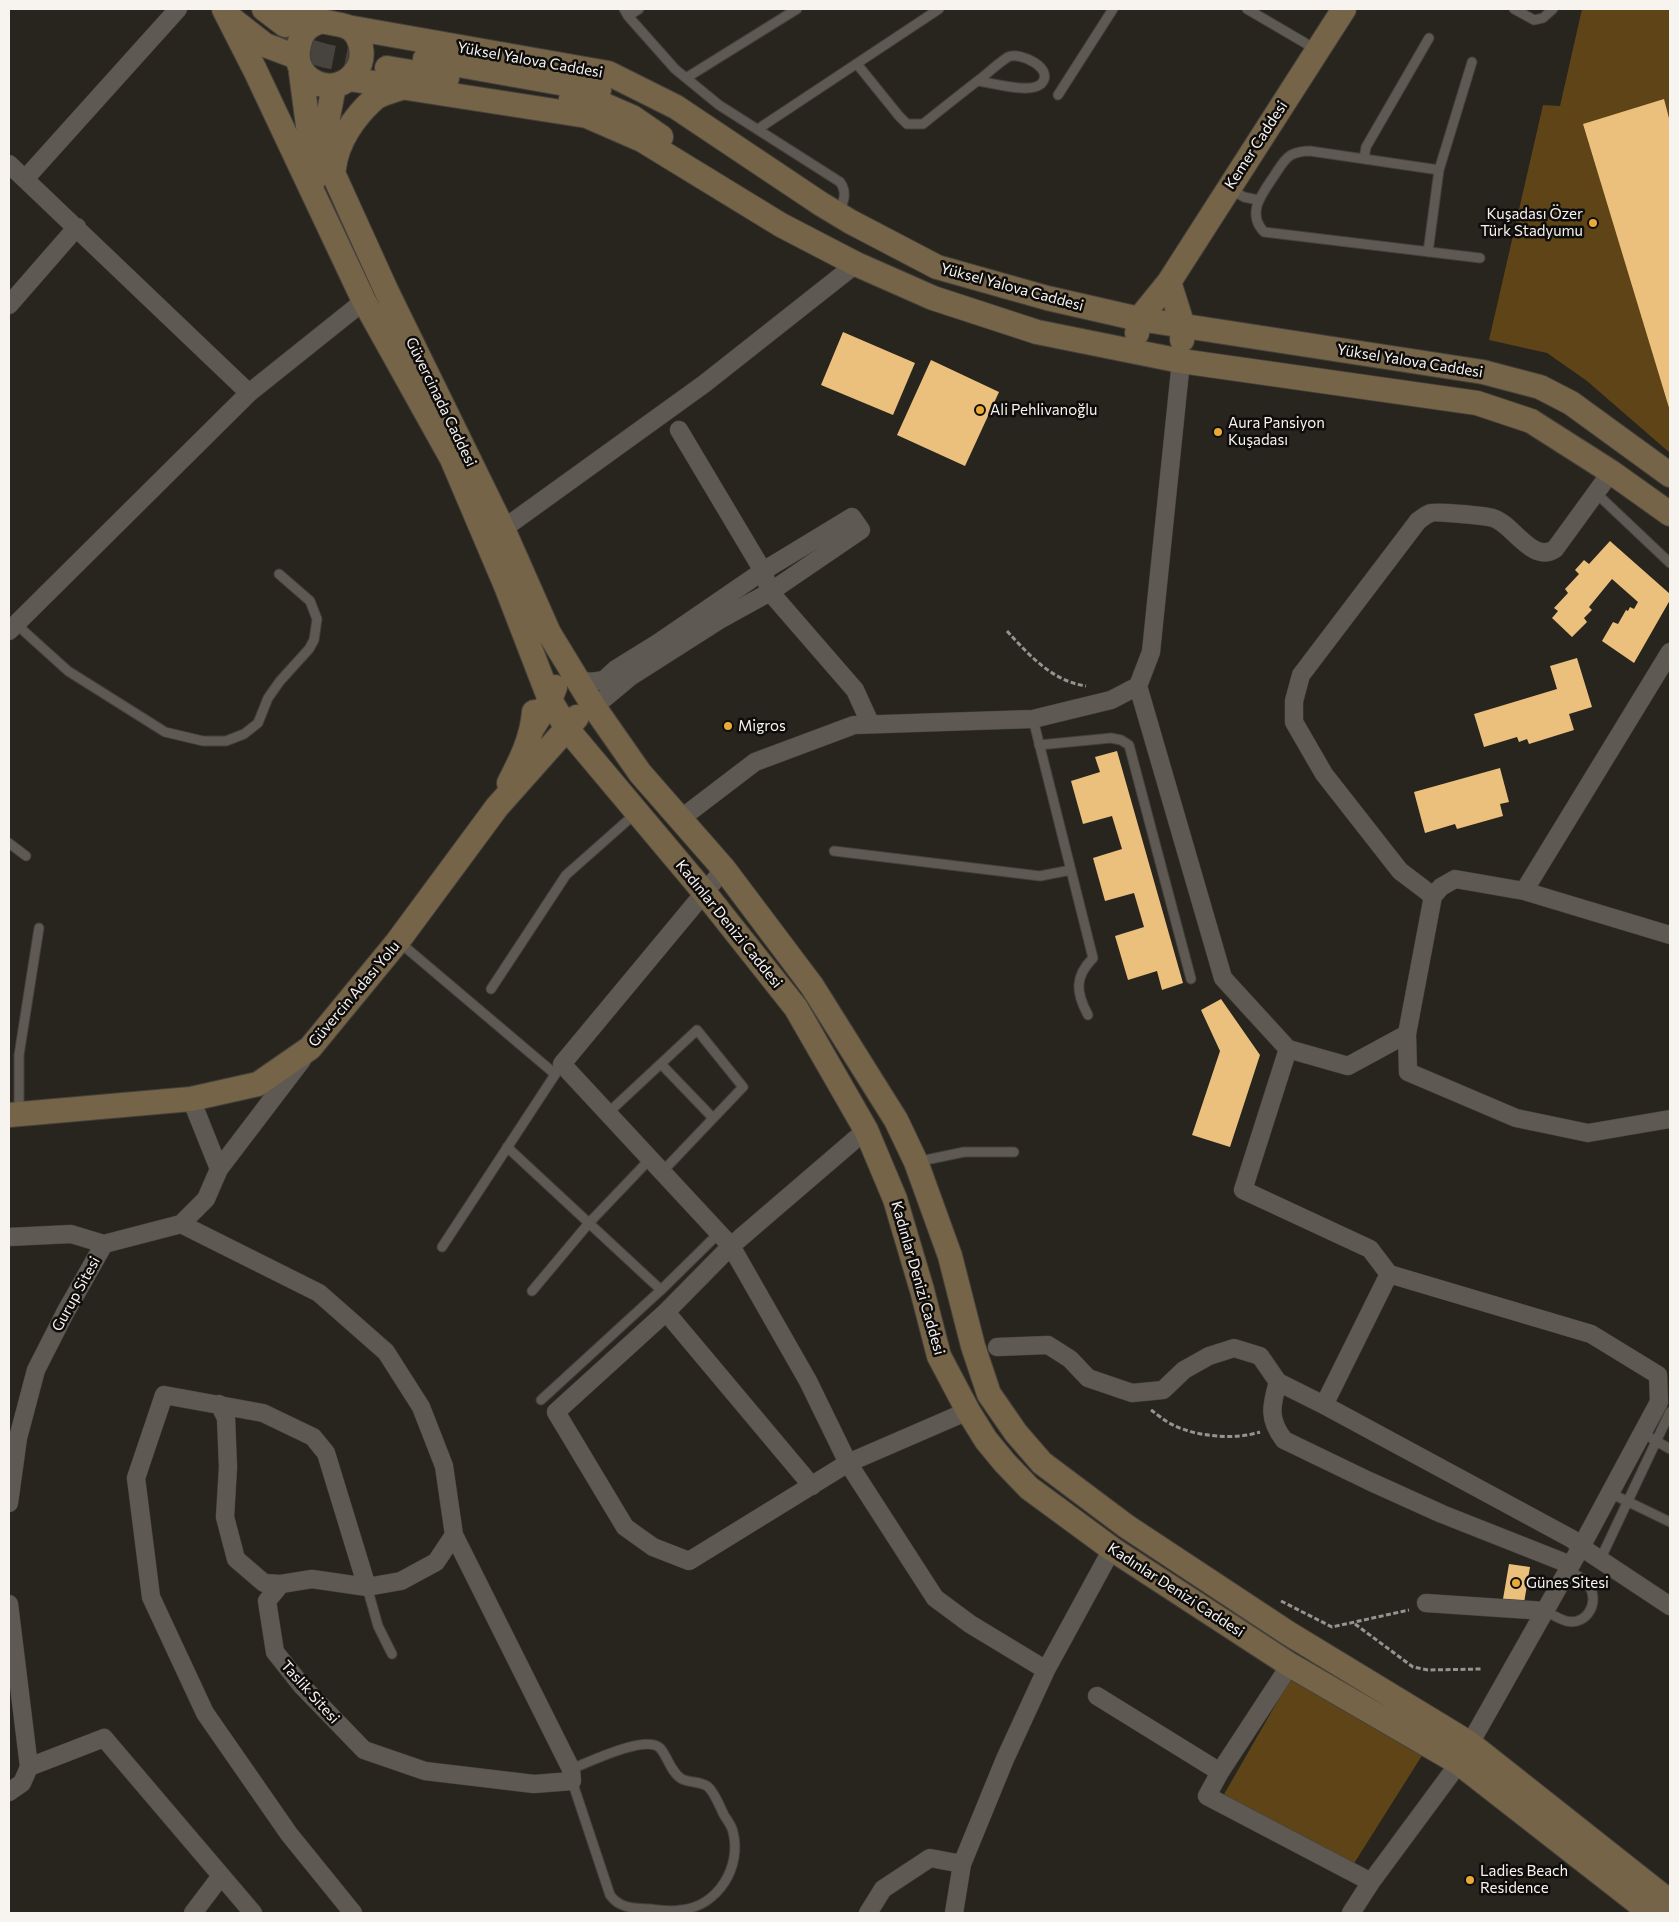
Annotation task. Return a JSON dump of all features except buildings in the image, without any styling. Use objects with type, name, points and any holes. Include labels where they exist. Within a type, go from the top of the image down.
[{"type":"main road","points":[[264,9],[285,23]]},
{"type":"main road","name":"Kemer Caddesi","points":[[1139,319],[1169,282],[1344,9]]},
{"type":"main road","points":[[229,10],[285,23]]},
{"type":"main road","points":[[229,10],[264,45],[299,65],[311,80],[324,85],[342,82],[358,70],[362,54],[361,44],[356,34],[347,27],[321,21],[297,12],[285,23]]},
{"type":"main road","name":"Güvercinada Caddesi","points":[[229,10],[255,70],[364,301],[452,459],[530,647]]},
{"type":"main road","points":[[321,21],[308,28],[300,40],[299,65],[312,165],[324,216]]},
{"type":"main road","name":"Yüksel Yalova Caddesi","points":[[347,27],[608,73],[676,107],[830,209],[937,267],[1047,298],[1139,319],[1483,372],[1540,387],[1571,403],[1670,475]]},
{"type":"main road","points":[[823,246],[632,117],[602,104],[388,60],[576,84],[612,93],[647,107],[789,198],[830,209]]},
{"type":"main road","name":"Güvercinada Caddesi","points":[[342,82],[328,117],[327,144],[333,173],[388,292],[503,529],[549,633],[594,707]]},
{"type":"main road","name":"Yüksel Yalova Caddesi","points":[[342,82],[403,87],[587,116],[642,140],[782,225],[856,264],[933,298],[1037,332],[1181,361],[1477,402],[1531,421],[1611,472],[1670,514]]},
{"type":"main road","points":[[333,173],[335,156],[348,129],[375,98],[403,87]]},
{"type":"main road","points":[[1169,282],[1183,326],[1181,361]]},
{"type":"main road","points":[[1134,352],[1139,319]]},
{"type":"main road","name":"Kadınlar Denizi Caddesi","points":[[530,647],[550,700],[568,730],[704,892],[796,1008],[866,1130],[895,1199],[939,1356],[968,1411],[986,1440],[1029,1488],[1112,1549],[1290,1665],[1464,1753]]},
{"type":"main road","name":"Güvercin Adası Yolu","points":[[497,807],[521,760],[533,727],[535,684],[530,647]]},
{"type":"main road","points":[[533,727],[550,700],[555,686],[566,678],[578,680],[583,700],[579,715],[568,730]]},
{"type":"main road","points":[[568,730],[594,707]]},
{"type":"main road","name":"Kadınlar Denizi Caddesi","points":[[594,707],[640,773],[679,820],[724,869],[812,986],[896,1120],[916,1162],[950,1256],[973,1346],[989,1394],[1016,1432],[1042,1463],[1126,1526],[1464,1753]]},
{"type":"main road","name":"Güvercin Adası Yolu","points":[[14,1115],[191,1099],[258,1084],[310,1048],[398,941],[497,807],[568,730]]},
{"type":"main road","points":[[1112,1549],[1126,1526]]},
{"type":"main road","points":[[1464,1753],[1664,1902]]},
{"type":"street","points":[[25,179],[178,9]]},
{"type":"street","points":[[9,164],[250,393]]},
{"type":"street","points":[[9,305],[77,227]]},
{"type":"street","points":[[503,529],[704,384],[856,264]]},
{"type":"street","points":[[12,628],[250,393],[364,301]]},
{"type":"street","points":[[1181,361],[1151,652],[1138,686],[1223,978],[1288,1049],[1348,1066],[1407,1034]]},
{"type":"street","points":[[679,430],[763,571],[770,592],[855,690],[870,723]]},
{"type":"street","points":[[1433,896],[1400,871],[1324,774],[1294,722],[1296,688],[1302,675],[1418,520],[1432,512],[1494,518],[1536,551],[1545,553],[1554,549],[1611,472]]},
{"type":"street","points":[[578,680],[591,682],[604,680],[616,669],[658,643],[763,571],[852,517],[861,530],[770,592],[721,619],[630,677],[594,707]]},
{"type":"street","points":[[1524,891],[1670,652]]},
{"type":"street","points":[[679,820],[755,762],[854,725],[1033,719],[1111,700],[1138,686]]},
{"type":"street","points":[[724,869],[558,1069],[608,1114],[725,1240],[808,1380],[848,1463],[935,1598],[970,1624],[1046,1670]]},
{"type":"street","points":[[1670,935],[1524,891],[1454,879],[1441,886],[1433,896],[1407,1034],[1408,1072],[1516,1118],[1588,1132],[1670,1119]]},
{"type":"street","points":[[310,1048],[219,1169],[206,1199],[181,1224],[319,1293],[386,1352],[421,1407],[444,1466],[454,1535],[571,1775]]},
{"type":"street","points":[[1288,1049],[1242,1190],[1370,1249],[1389,1274],[1591,1334],[1658,1375],[1659,1402],[1649,1437],[1610,1493],[1464,1753],[1351,1913]]},
{"type":"street","points":[[191,1099],[219,1169]]},
{"type":"street","points":[[866,1130],[725,1240],[666,1312],[556,1412],[625,1527],[652,1548],[688,1560],[848,1463],[968,1411]]},
{"type":"street","name":"Gurup Sitesi","points":[[9,1503],[18,1438],[36,1370],[65,1312],[104,1244],[181,1224]]},
{"type":"street","points":[[9,1237],[71,1234],[104,1244]]},
{"type":"street","points":[[1324,1405],[1389,1274]]},
{"type":"street","points":[[666,1312],[812,1486]]},
{"type":"street","points":[[996,1347],[1048,1345],[1070,1359],[1088,1378],[1132,1393],[1163,1390],[1184,1370],[1209,1356],[1234,1348],[1260,1356],[1278,1382],[1521,1510],[1572,1539],[1580,1547],[1670,1606]]},
{"type":"street","points":[[1278,1382],[1272,1404],[1275,1428],[1284,1440],[1442,1514],[1569,1568]]},
{"type":"street","points":[[353,1913],[289,1834],[205,1713],[151,1596],[136,1478],[164,1395],[263,1413],[313,1437],[326,1453],[367,1587]]},
{"type":"street","points":[[219,1404],[226,1418],[228,1467],[225,1517],[236,1559],[264,1583],[281,1584],[312,1579],[367,1587],[401,1580],[436,1562],[454,1535]]},
{"type":"street","points":[[954,1913],[962,1864],[1005,1759],[1046,1670],[1112,1549]]},
{"type":"street","name":"Taslik Sitesi","points":[[281,1584],[267,1601],[275,1652],[302,1686],[364,1750],[425,1771],[534,1784],[571,1775]]},
{"type":"street","points":[[1426,1603],[1545,1611]]},
{"type":"street","points":[[9,1604],[29,1767],[22,1783],[9,1792]]},
{"type":"street","points":[[1290,1665],[1220,1772],[1207,1796],[1372,1882]]},
{"type":"street","points":[[1097,1696],[1220,1772]]},
{"type":"street","points":[[29,1767],[104,1738],[254,1913]]},
{"type":"street","points":[[868,1913],[883,1889],[930,1858],[962,1864]]},
{"type":"street","points":[[193,1913],[221,1876]]},
{"type":"lane","points":[[640,9],[626,12],[675,69],[719,105],[840,182],[843,186],[845,197],[830,209]]},
{"type":"lane","points":[[686,78],[797,9]]},
{"type":"lane","points":[[758,129],[939,9]]},
{"type":"lane","points":[[1058,95],[1113,9]]},
{"type":"lane","points":[[1247,9],[1318,50]]},
{"type":"lane","points":[[1514,9],[1534,20],[1543,18],[1554,9]]},
{"type":"lane","points":[[1364,159],[1366,147],[1429,38]]},
{"type":"lane","points":[[857,64],[899,116],[908,124],[923,124],[978,81],[1009,57],[1022,57],[1044,70],[1044,81],[1040,86],[1027,89],[978,81]]},
{"type":"lane","points":[[1428,252],[1439,170],[1472,62]]},
{"type":"lane","points":[[1439,170],[1310,151],[1301,152],[1292,155],[1284,162],[1258,200],[1256,218],[1264,232],[1480,258]]},
{"type":"lane","points":[[1228,188],[1244,197],[1258,200]]},
{"type":"lane","points":[[1596,493],[1670,563]]},
{"type":"lane","points":[[12,628],[68,671],[165,732],[204,741],[226,741],[244,734],[258,723],[268,698],[280,681],[309,649],[314,640],[317,619],[310,601],[279,574]]},
{"type":"lane","points":[[1033,719],[1093,958],[1083,971],[1079,986],[1080,1000],[1088,1014]]},
{"type":"lane","points":[[1039,745],[1111,738],[1122,740],[1129,746],[1191,979]]},
{"type":"lane","points":[[491,989],[566,875],[638,812]]},
{"type":"lane","points":[[9,843],[26,856]]},
{"type":"lane","points":[[834,850],[1040,876],[1071,870]]},
{"type":"lane","points":[[14,1115],[19,1056],[39,928]]},
{"type":"lane","points":[[398,941],[558,1069],[442,1247]]},
{"type":"lane","points":[[532,1291],[589,1223],[713,1118],[742,1087],[697,1030],[608,1114]]},
{"type":"lane","points":[[661,1064],[713,1118]]},
{"type":"lane","points":[[508,1147],[661,1290]]},
{"type":"lane","points":[[916,1162],[964,1152],[1014,1152]]},
{"type":"lane","points":[[541,1400],[661,1290],[725,1240]]},
{"type":"lane","points":[[1600,1560],[1628,1502],[1649,1437],[1670,1412]]},
{"type":"lane","points":[[1649,1437],[1670,1449]]},
{"type":"lane","points":[[1610,1493],[1670,1522]]},
{"type":"lane","points":[[1545,1611],[1567,1621],[1573,1621],[1586,1616],[1591,1611],[1594,1600],[1590,1586],[1569,1568]]},
{"type":"lane","points":[[367,1587],[378,1626],[392,1654]]},
{"type":"lane","points":[[648,1744],[660,1748],[678,1777],[700,1783],[709,1788],[733,1831],[735,1854],[733,1864],[724,1883],[705,1901],[693,1907],[680,1910],[630,1908],[618,1904],[610,1895],[571,1775],[634,1745],[648,1744]]},
{"type":"path","points":[[1006,631],[1047,671],[1078,685],[1104,689],[1111,700]]},
{"type":"path","points":[[1132,1393],[1172,1425],[1200,1435],[1250,1436],[1275,1428]]},
{"type":"path","points":[[1276,1597],[1332,1627],[1418,1608],[1426,1603]]},
{"type":"path","points":[[1354,1623],[1413,1667],[1428,1670],[1482,1669]]},
{"type":"shaded area","name":"Kuşadası Özer Türk Stadyumu","points":[[1582,9],[1670,9],[1670,453],[1587,381],[1547,353],[1489,340],[1543,105],[1560,106]]},
{"type":"shaded area","points":[[1292,1676],[1423,1754],[1353,1865],[1223,1796]]},
{"type":"tunnel","points":[[278,36],[305,50],[387,68]]},
{"type":"place","name":"Kuşadası Özer Türk Stadyumu","points":[[1593,223]]},
{"type":"place","name":"Ali Pehlivanoğlu","points":[[980,410]]},
{"type":"place","name":"Aura Pansiyon Kuşadası","points":[[1218,432]]},
{"type":"place","name":"Migros","points":[[728,726]]},
{"type":"place","name":"Günes Sitesi","points":[[1516,1583]]},
{"type":"place","name":"Ladies Beach Residence","points":[[1470,1880]]}]
